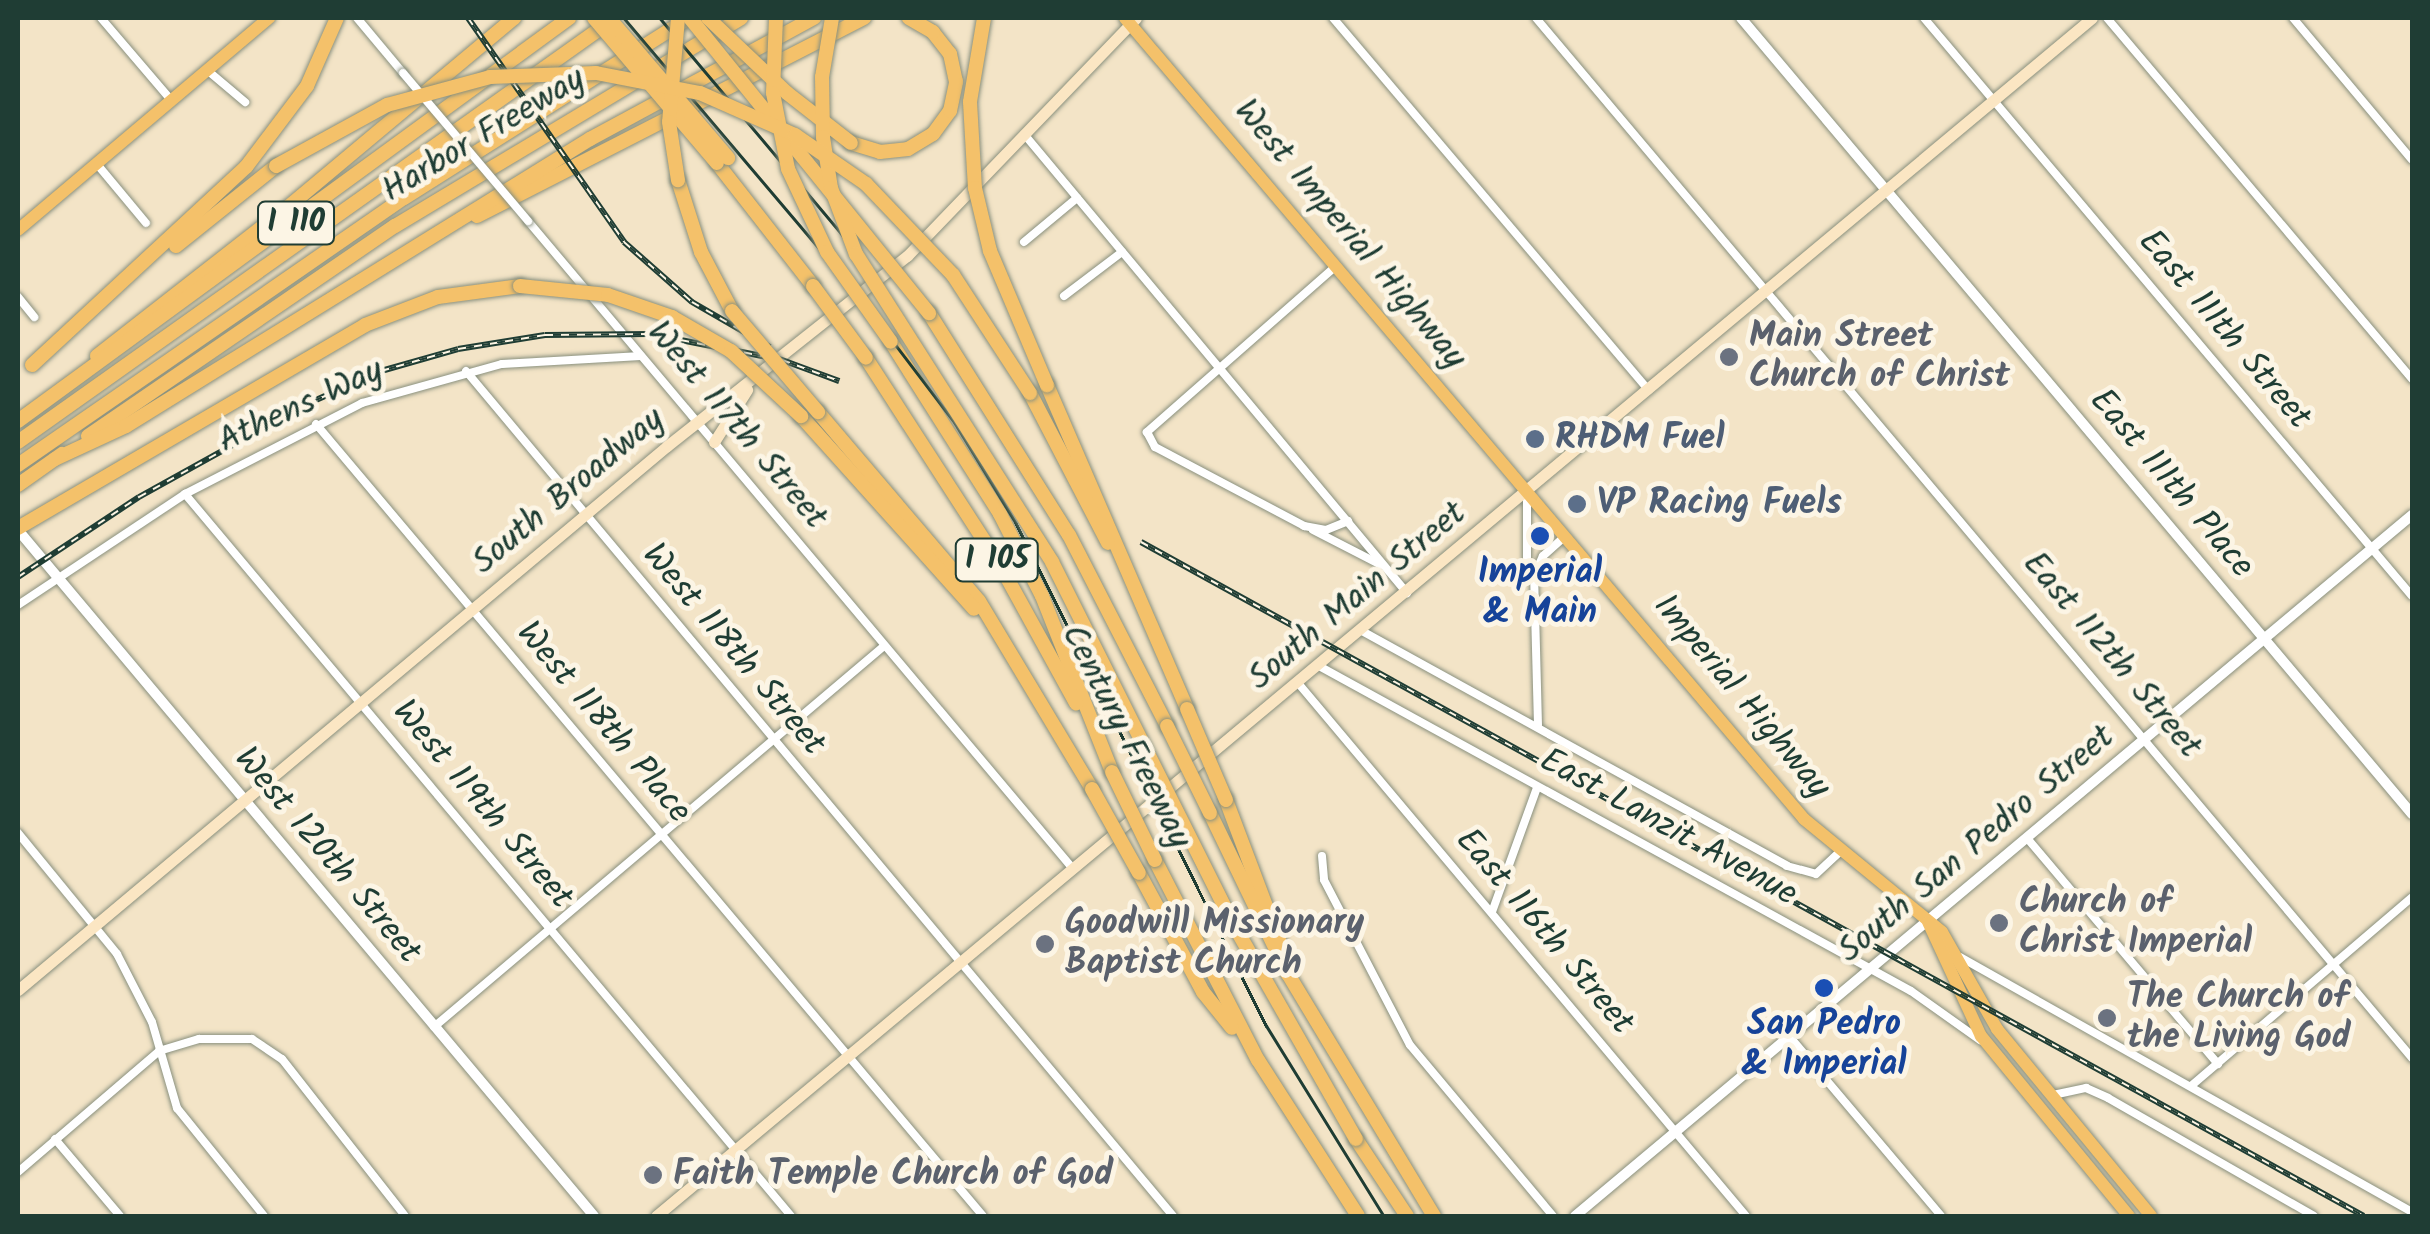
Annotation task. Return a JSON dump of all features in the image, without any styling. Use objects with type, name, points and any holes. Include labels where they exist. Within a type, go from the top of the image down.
[{"type":"highway","points":[[32,366],[246,167],[302,94],[337,18]]},
{"type":"highway","points":[[18,420],[288,207],[514,18]]},
{"type":"highway","name":"Harbor Freeway","points":[[18,420],[569,18]]},
{"type":"highway","name":"Century Freeway","points":[[594,18],[722,160],[739,190],[866,358],[1000,565],[1112,772],[1258,1060],[1358,1216]]},
{"type":"highway","points":[[18,442],[378,190],[612,18],[722,160]]},
{"type":"highway","points":[[678,18],[670,88],[678,180],[701,252],[732,311],[970,589],[1054,720],[1204,992],[1258,1060]]},
{"type":"highway","points":[[18,465],[404,198],[690,18]]},
{"type":"highway","name":"Century Freeway","points":[[690,18],[928,312],[1070,536],[1288,974],[1434,1216]]},
{"type":"highway","points":[[708,18],[845,139],[873,151],[902,151],[938,129],[956,82],[947,48],[910,18]]},
{"type":"highway","name":"Harbor Freeway","points":[[18,485],[404,220],[740,18]]},
{"type":"highway","points":[[776,18],[773,93],[788,170],[826,252],[956,439],[1017,547],[1112,772]]},
{"type":"highway","points":[[55,459],[126,426],[366,274],[649,105],[814,18]]},
{"type":"highway","points":[[832,18],[823,137],[832,188],[856,254],[1052,562],[1234,927],[1356,1139],[1407,1216]]},
{"type":"highway","points":[[366,274],[864,18]]},
{"type":"highway","points":[[984,18],[970,102],[976,198],[990,251],[1274,914],[1288,974]]},
{"type":"highway","points":[[18,378],[276,166],[377,109],[470,80],[574,72],[679,87],[776,124],[866,184],[953,275],[1030,393],[1130,578]]},
{"type":"highway","points":[[18,529],[366,325],[438,297],[520,286],[608,295],[672,317],[739,357],[801,416],[940,567],[1054,720]]},
{"type":"main road","points":[[19,226],[269,18]]},
{"type":"main road","name":"South Main Street","points":[[656,1216],[1362,631],[2092,18]]},
{"type":"main road","name":"South Broadway","points":[[18,990],[697,421],[752,382],[907,256],[1130,20]]},
{"type":"main road","name":"West Imperial Highway","points":[[1130,20],[1527,491]]},
{"type":"main road","points":[[714,442],[752,382]]},
{"type":"main road","name":"Imperial Highway","points":[[1527,491],[1804,819],[1928,922],[1960,957],[1997,1029],[2150,1216]]},
{"type":"main road","name":"Imperial Highway","points":[[1928,922],[1988,1047],[2130,1216]]},
{"type":"main road","points":[[1988,1047],[2015,1061],[2042,1094],[2053,1095]]},
{"type":"street","points":[[101,18],[170,100]]},
{"type":"street","name":"West 117th Street","points":[[356,18],[1073,868]]},
{"type":"street","points":[[1332,18],[1649,390]]},
{"type":"street","name":"East 112th Street","points":[[1536,18],[2412,1058]]},
{"type":"street","name":"East 111th Place","points":[[1741,18],[2412,814]]},
{"type":"street","name":"East 111th Street","points":[[1924,18],[2412,596]]},
{"type":"street","points":[[2106,18],[2412,378]]},
{"type":"street","points":[[2292,18],[2412,160]]},
{"type":"street","points":[[207,70],[244,102]]},
{"type":"street","points":[[1024,134],[1407,593]]},
{"type":"street","points":[[96,163],[146,223]]},
{"type":"street","points":[[1024,242],[1077,198]]},
{"type":"street","points":[[1064,296],[1122,252]]},
{"type":"street","points":[[1336,266],[1218,366],[1148,432],[1155,447],[1386,568]]},
{"type":"street","points":[[18,297],[34,318]]},
{"type":"street","name":"Athens Way","points":[[18,604],[185,494],[316,424],[466,371],[641,356]]},
{"type":"street","name":"West 118th Street","points":[[466,371],[1173,1216]]},
{"type":"street","name":"West 118th Place","points":[[316,424],[983,1216]]},
{"type":"street","points":[[1527,491],[1527,562],[1534,576],[1538,725]]},
{"type":"street","name":"West 119th Street","points":[[185,494],[791,1216]]},
{"type":"street","name":"South San Pedro Street","points":[[1575,1216],[2412,515]]},
{"type":"street","points":[[1304,526],[1326,530],[1348,521]]},
{"type":"street","name":"West 120th Street","points":[[18,529],[594,1216]]},
{"type":"street","points":[[1534,576],[1543,556],[1565,536]]},
{"type":"street","name":"East Lanzit Avenue","points":[[1362,631],[1803,873],[1816,874],[1840,852]]},
{"type":"street","points":[[434,1027],[884,646]]},
{"type":"street","name":"East Lanzit Avenue","points":[[1319,666],[1872,970],[1988,1047]]},
{"type":"street","name":"East 116th Street","points":[[1298,683],[1746,1216]]},
{"type":"street","points":[[1492,912],[1537,788]]},
{"type":"street","points":[[18,833],[95,925],[140,992],[177,1108],[264,1216]]},
{"type":"street","points":[[2027,838],[2218,1064]]},
{"type":"street","points":[[1322,856],[1324,880],[1410,1045],[1553,1216]]},
{"type":"street","points":[[2191,1086],[2412,897]]},
{"type":"street","points":[[1960,957],[2412,1212]]},
{"type":"street","points":[[1790,1036],[1942,1216]]},
{"type":"street","points":[[18,1172],[159,1052],[230,1037],[252,1039],[282,1059],[405,1216]]},
{"type":"street","points":[[2053,1095],[2086,1088],[2108,1098],[2314,1216]]},
{"type":"street","points":[[56,1140],[120,1216]]},
{"type":"tram line","points":[[624,18],[847,281],[955,423],[1016,523],[1266,1025],[1384,1216]]},
{"type":"tram line","points":[[660,18],[841,233],[947,390]]},
{"type":"railway","points":[[468,18],[624,242],[692,302],[770,347]]},
{"type":"railway","points":[[18,577],[139,497],[307,404],[381,371],[458,349],[545,335],[650,334],[782,360],[839,381]]},
{"type":"railway","points":[[1141,542],[2364,1216]]},
{"type":"place","name":"Main Street Church of Christ","points":[[1729,357]]},
{"type":"place","name":"RHDM Fuel","points":[[1535,439]]},
{"type":"place","name":"VP Racing Fuels","points":[[1577,504]]},
{"type":"place","name":"Imperial & Main","points":[[1540,536]]},
{"type":"place","name":"Church of Christ Imperial","points":[[1999,923]]},
{"type":"place","name":"Goodwill Missionary Baptist Church","points":[[1045,944]]},
{"type":"place","name":"San Pedro & Imperial","points":[[1824,988]]},
{"type":"place","name":"The Church of the Living God","points":[[2107,1018]]},
{"type":"place","name":"Faith Temple Church of God","points":[[653,1175]]}]
